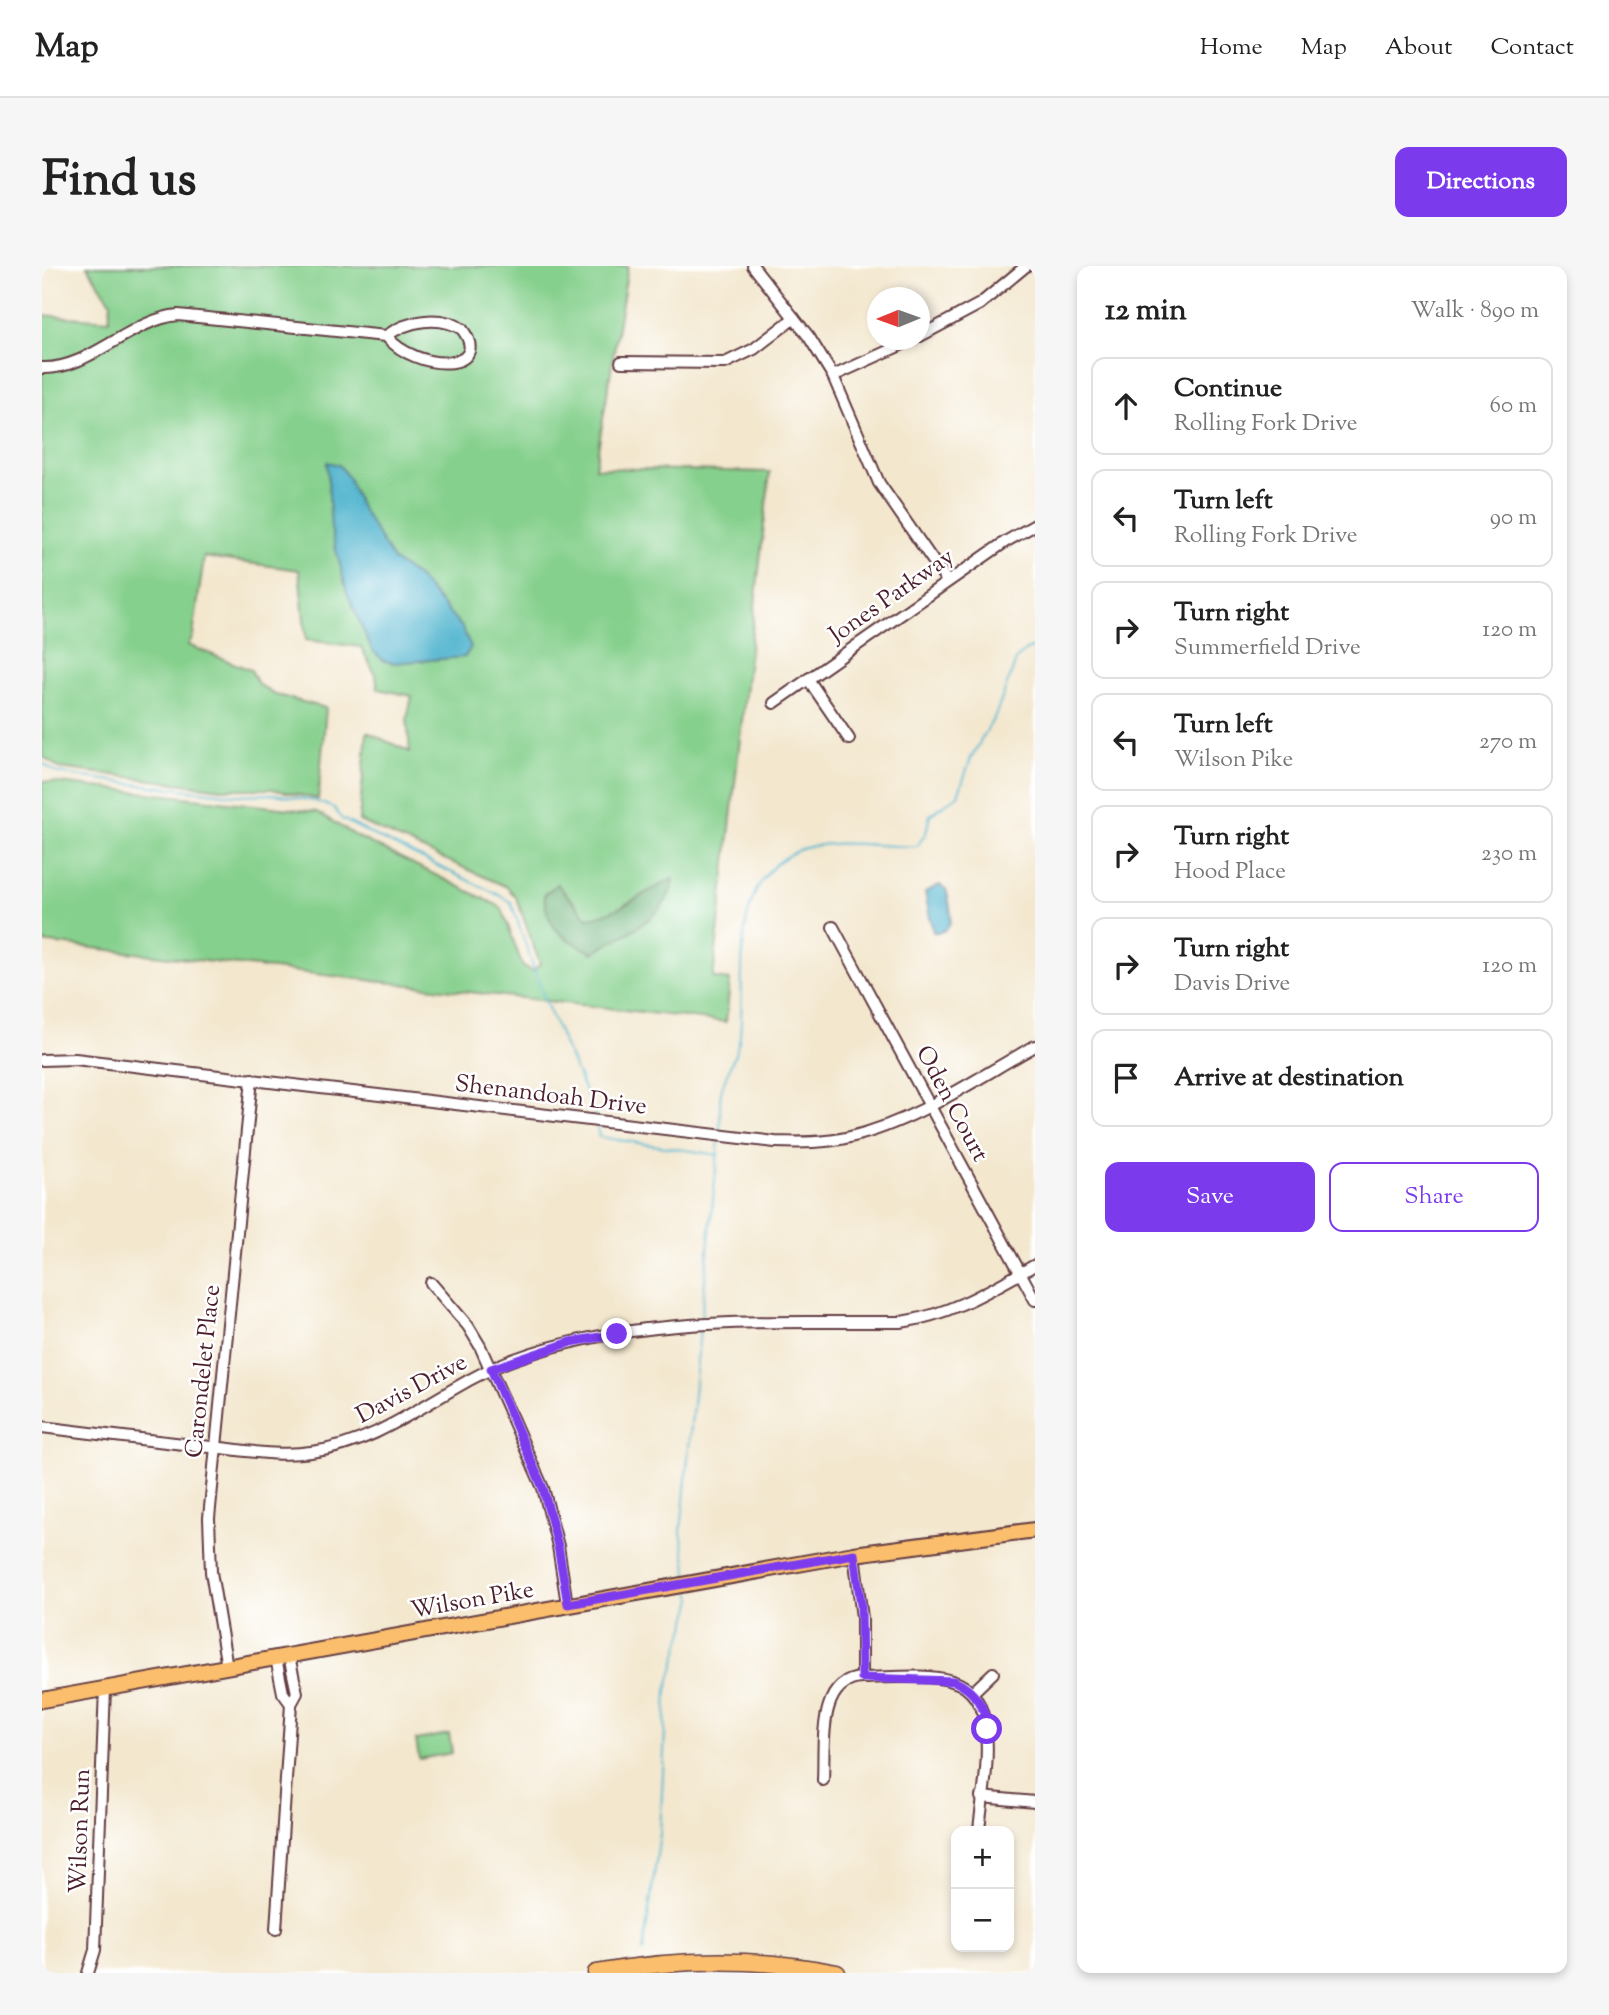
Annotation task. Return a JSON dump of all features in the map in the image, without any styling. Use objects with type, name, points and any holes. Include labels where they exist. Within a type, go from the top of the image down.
[{"type":"highway","points":[[596,1973],[634,1966],[714,1961],[796,1966],[837,1973]]},
{"type":"main road","name":"Wilson Pike","points":[[42,1700],[854,1554],[1035,1530]]},
{"type":"street","points":[[753,266],[794,318],[834,376],[879,483],[947,581]]},
{"type":"street","points":[[930,331],[963,315],[1026,266]]},
{"type":"street","points":[[42,368],[72,363],[163,316],[193,315],[290,331],[386,336],[414,323],[440,321],[462,329],[468,345],[465,354],[457,362],[432,363],[404,353],[386,336]]},
{"type":"street","points":[[621,362],[725,363],[754,349],[794,318]]},
{"type":"street","points":[[834,376],[890,350]]},
{"type":"street","name":"Jones Parkway","points":[[774,703],[947,581],[1035,524]]},
{"type":"street","points":[[808,679],[849,739]]},
{"type":"street","name":"Oden Court","points":[[833,927],[1035,1300]]},
{"type":"street","name":"Shenandoah Drive","points":[[42,1060],[75,1059],[775,1142],[826,1142],[872,1131],[930,1104],[1035,1046]]},
{"type":"street","name":"Carondelet Place","points":[[227,1667],[209,1554],[215,1447],[252,1079]]},
{"type":"street","name":"Davis Drive","points":[[42,1427],[284,1454],[332,1449],[370,1436],[491,1369],[540,1351],[599,1336],[701,1326],[901,1322],[928,1318],[958,1307],[1035,1265]]},
{"type":"street","points":[[431,1283],[468,1326],[491,1369],[543,1488],[558,1546],[568,1604]]},
{"type":"street","points":[[854,1554],[861,1605],[862,1678]]},
{"type":"street","points":[[276,1929],[290,1704],[297,1693],[282,1657]]},
{"type":"street","points":[[972,1693],[993,1673]]},
{"type":"street","points":[[823,1780],[830,1699],[845,1681],[862,1678],[944,1679],[961,1684],[983,1708],[986,1721],[979,1826]]},
{"type":"street","name":"Wilson Run","points":[[88,1973],[95,1950],[105,1689]]},
{"type":"street","points":[[982,1797],[1035,1802]]},
{"type":"green space","points":[[87,266],[628,266],[595,468],[770,472],[713,978],[730,980],[726,1022],[42,942],[42,781],[317,812],[358,837],[497,905],[502,909],[523,967],[533,971],[540,964],[516,897],[507,887],[359,821],[367,732],[410,752],[407,719],[412,696],[378,689],[376,676],[361,647],[306,640],[299,570],[204,557],[193,636],[188,645],[251,670],[258,684],[273,694],[326,708],[318,799],[272,789],[222,789],[59,768],[42,756],[42,315],[109,320],[111,302]]},
{"type":"green space","points":[[673,879],[664,904],[654,914],[630,932],[593,953],[558,932],[546,907],[544,895],[557,884],[588,918],[599,916]]},
{"type":"green space","points":[[449,1734],[452,1753],[419,1759],[416,1740]]},
{"type":"water","points":[[327,462],[339,465],[348,477],[359,504],[393,560],[418,577],[462,627],[471,647],[465,657],[394,663],[384,661],[372,650],[347,593],[331,529]]},
{"type":"water","points":[[940,885],[946,889],[950,924],[941,932],[933,932],[925,892]]},
{"type":"waterway","points":[[720,1130],[721,1092],[740,1036],[745,931],[750,906],[760,883],[776,864],[799,850],[812,846],[917,846],[926,833],[930,815],[958,795],[971,758],[996,714],[1017,658],[1026,650],[1035,647]]},
{"type":"waterway","points":[[42,763],[57,773],[133,784],[236,795],[273,794],[315,801],[334,808],[342,819],[511,902],[545,1001],[597,1118]]},
{"type":"waterway","points":[[597,1127],[599,1137],[718,1155]]},
{"type":"waterway","points":[[701,1321],[719,1139]]},
{"type":"waterway","points":[[689,1579],[681,1532],[700,1330]]},
{"type":"waterway","points":[[643,1952],[660,1834],[667,1690],[693,1599],[691,1591]]},
{"type":"route","points":[[617,1334],[571,1342],[491,1369],[543,1488],[558,1546],[568,1604],[686,1586],[854,1554],[861,1605],[862,1678],[954,1681],[965,1686],[980,1702],[987,1729]]}]
